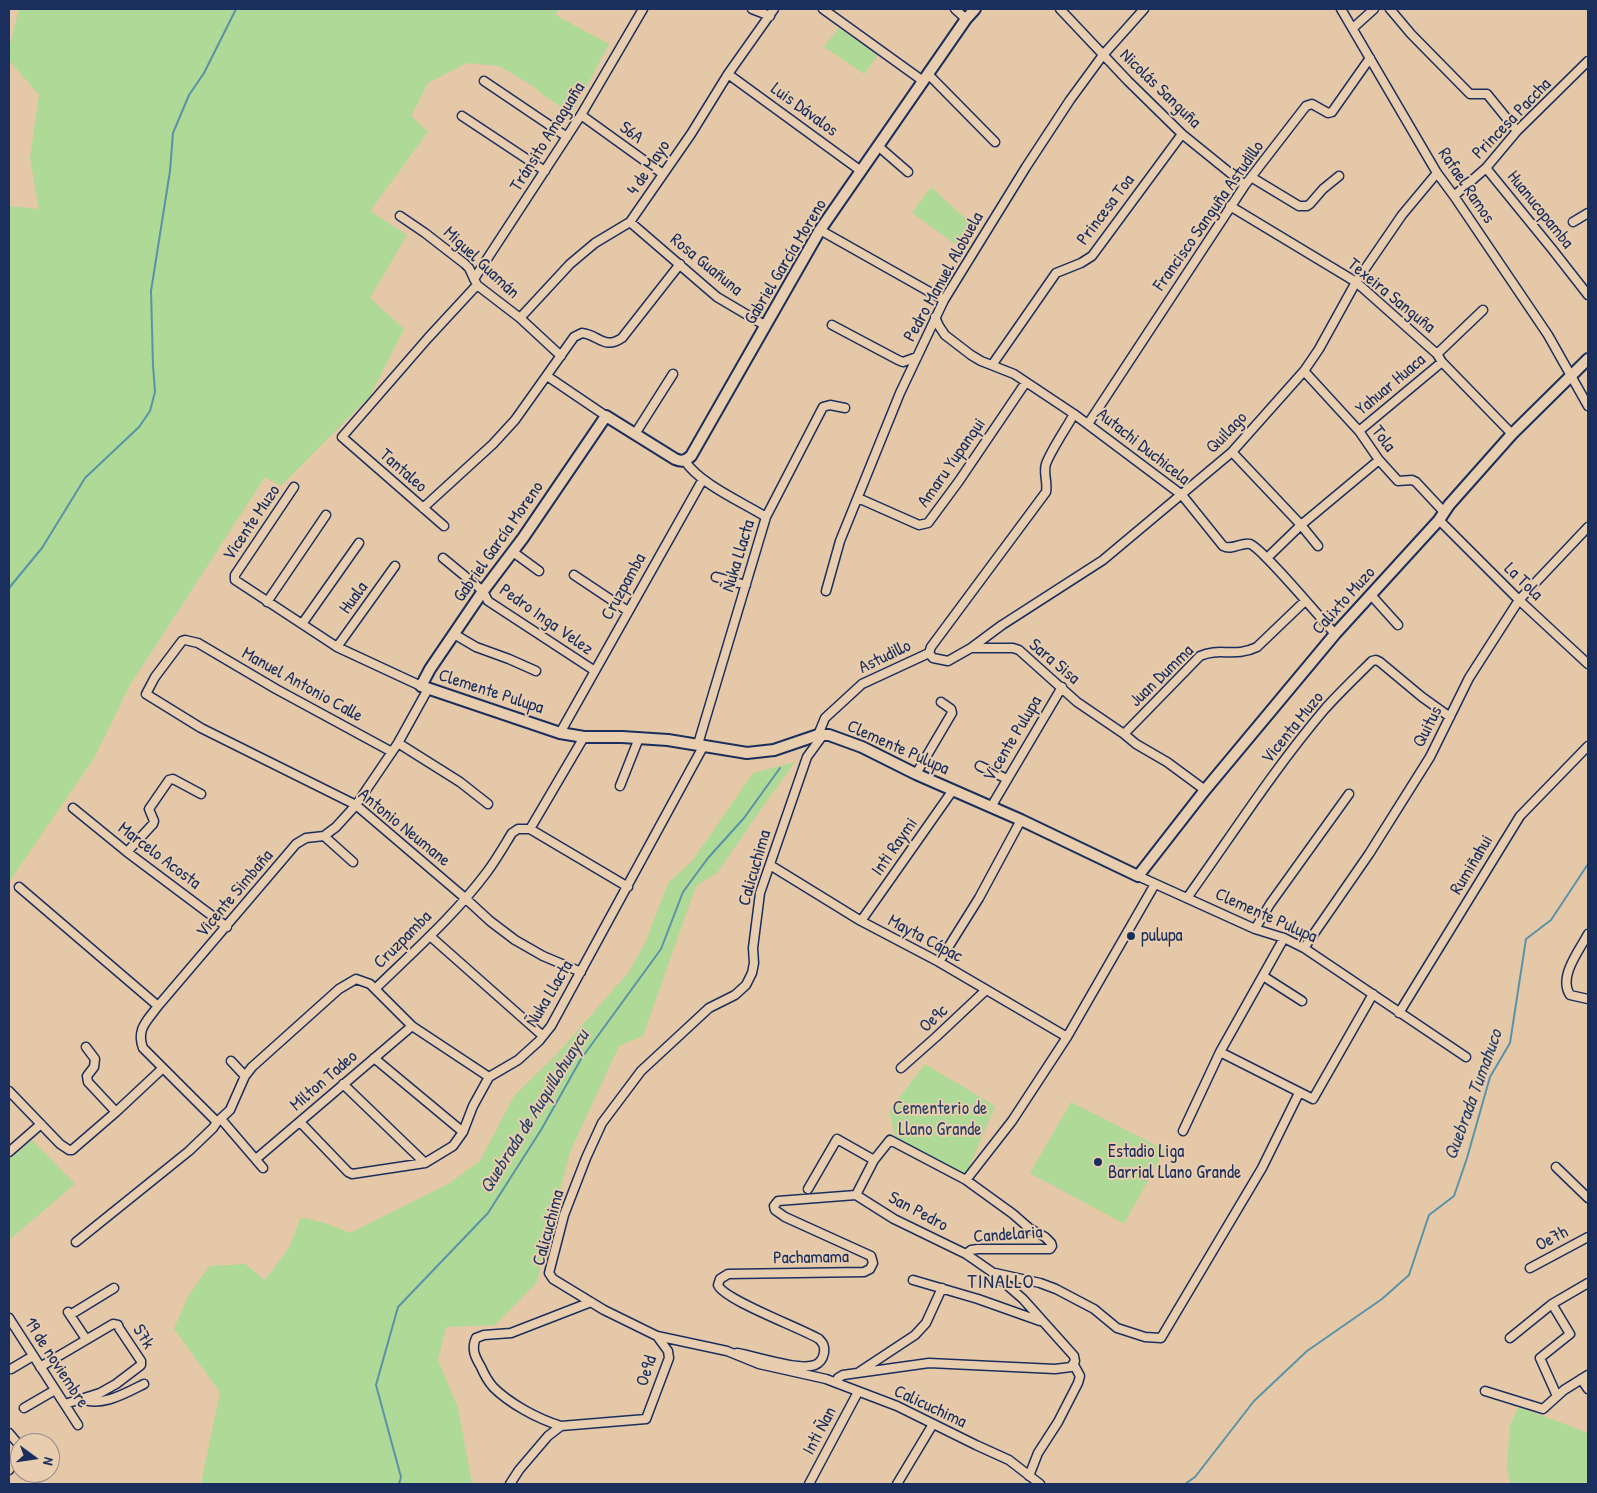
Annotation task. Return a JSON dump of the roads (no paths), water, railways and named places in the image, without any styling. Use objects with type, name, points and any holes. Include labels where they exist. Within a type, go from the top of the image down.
[{"type":"street","name":"Tránsito Amaguaña","points":[[342,437],[476,282],[581,115],[643,9]]},
{"type":"street","points":[[752,9],[772,12]]},
{"type":"street","points":[[823,9],[925,77],[995,142]]},
{"type":"street","points":[[955,9],[966,18]]},
{"type":"street","name":"Gabriel García Moreno","points":[[685,461],[695,450],[820,230],[966,18],[975,9]]},
{"type":"street","name":"Nicolás Sanguña","points":[[1060,9],[1182,134],[1245,185]]},
{"type":"street","name":"Pedro Manuel Alobuela","points":[[826,591],[840,542],[900,393],[944,300],[1030,160],[1070,100],[1103,55],[1144,9]]},
{"type":"street","name":"Rafael Ramos","points":[[1341,9],[1437,173],[1548,335],[1588,406]]},
{"type":"street","points":[[1353,28],[1374,9]]},
{"type":"street","points":[[1390,9],[1411,34],[1470,94],[1487,94],[1517,131]]},
{"type":"street","name":"4 de Mayo","points":[[520,318],[570,264],[595,243],[630,222],[728,74],[772,12]]},
{"type":"street","name":"Francisco Sanguña Astudillo","points":[[1088,424],[1230,206],[1251,177],[1306,106],[1312,104],[1328,112],[1334,110],[1370,58]]},
{"type":"street","name":"Princesa Paccha","points":[[1454,196],[1486,168],[1517,131],[1588,61]]},
{"type":"street","name":"Luis Dávalos","points":[[728,74],[861,171]]},
{"type":"street","points":[[484,82],[567,137]]},
{"type":"street","name":"S6A","points":[[581,115],[663,174]]},
{"type":"street","points":[[462,116],[545,171]]},
{"type":"street","name":"Princesa Toa","points":[[992,365],[1056,273],[1081,263],[1092,256],[1182,134]]},
{"type":"street","points":[[878,146],[908,172]]},
{"type":"street","name":"Huanucopamba","points":[[1486,168],[1588,295]]},
{"type":"street","name":"Quilago","points":[[971,648],[1002,624],[1103,560],[1232,452],[1304,371],[1319,349],[1356,282],[1402,215],[1437,173]]},
{"type":"street","points":[[1251,177],[1299,206],[1307,206],[1339,176]]},
{"type":"street","name":"Texeira Sanguña","points":[[1230,206],[1356,282],[1437,354],[1442,362],[1512,434]]},
{"type":"street","points":[[1573,222],[1588,213]]},
{"type":"street","name":"Miguel Guamán","points":[[400,216],[465,264],[476,282],[520,318],[561,356]]},
{"type":"street","name":"Rosa Guañuna","points":[[630,222],[718,297],[766,326]]},
{"type":"street","points":[[820,230],[944,300]]},
{"type":"street","points":[[423,508],[493,444],[515,420],[574,337],[582,333],[590,334],[609,343],[614,343],[622,338],[680,264]]},
{"type":"street","name":"Yahuar Huaca","points":[[1437,354],[1483,310]]},
{"type":"street","name":"Autachi Duchicela","points":[[935,317],[945,335],[971,355],[1014,374],[1088,424],[1182,495],[1224,546],[1229,548],[1250,544],[1267,558],[1335,634]]},
{"type":"street","points":[[832,325],[903,362],[917,356]]},
{"type":"street","name":"Calixto Muzo","points":[[1138,876],[1204,790],[1335,634],[1512,434],[1588,359]]},
{"type":"street","name":"Yahuar Huaca","points":[[1359,431],[1442,362]]},
{"type":"street","name":"Tola","points":[[1304,371],[1359,431],[1379,460],[1398,481],[1412,480],[1416,482],[1441,516]]},
{"type":"street","points":[[635,434],[673,374]]},
{"type":"street","points":[[547,376],[635,434],[676,459],[685,461],[691,470],[703,479],[766,516]]},
{"type":"street","name":"Amaru Yupanqui","points":[[858,498],[919,525],[928,523],[1026,382]]},
{"type":"street","name":"Ñuka Llacta","points":[[489,1077],[518,1060],[551,1026],[628,887],[701,745],[766,516],[823,407],[830,405],[844,408]]},
{"type":"street","points":[[929,653],[931,646],[1046,492],[1046,463],[1074,414]]},
{"type":"street","name":"Gabriel García Moreno","points":[[424,687],[430,669],[606,416]]},
{"type":"street","name":"Tantaleo","points":[[342,437],[444,526]]},
{"type":"street","points":[[1232,452],[1301,525],[1318,546]]},
{"type":"street","points":[[1267,558],[1301,525],[1379,460]]},
{"type":"street","name":"Cruzpamba","points":[[560,733],[703,479]]},
{"type":"street","name":"Vicente Muzo","points":[[235,575],[294,487]]},
{"type":"street","points":[[267,602],[326,515]]},
{"type":"street","name":"La Tola","points":[[1441,516],[1519,600],[1588,664]]},
{"type":"street","name":"Quitus","points":[[1304,948],[1369,854],[1400,805],[1430,756],[1469,678],[1519,600],[1588,527]]},
{"type":"street","points":[[302,624],[359,543]]},
{"type":"street","points":[[513,552],[539,571]]},
{"type":"street","name":"Pedro Inga Velez","points":[[443,558],[483,591],[488,601],[595,671]]},
{"type":"street","name":"Huala","points":[[337,647],[395,566]]},
{"type":"street","name":"Clemente Pulupa","points":[[235,575],[235,580],[337,647],[424,687],[560,733],[584,737],[639,738],[701,745],[747,753],[759,753],[792,745],[820,735],[829,735],[862,747],[916,774],[1021,820],[1155,884],[1255,929],[1284,938],[1304,948],[1466,1057]]},
{"type":"street","points":[[574,575],[628,611]]},
{"type":"street","points":[[716,577],[746,585]]},
{"type":"street","points":[[1371,595],[1398,625]]},
{"type":"street","name":"Juan Dumma","points":[[1124,734],[1200,656],[1208,653],[1237,654],[1248,652],[1257,647],[1305,601]]},
{"type":"street","points":[[454,634],[476,647],[536,671]]},
{"type":"street","name":"Manuel Antonio Calle","points":[[146,694],[155,677],[182,641],[198,643],[276,689],[392,752]]},
{"type":"street","name":"Sara Sisa","points":[[929,653],[933,658],[948,661],[971,648],[1013,648],[1019,650],[1077,702],[1124,734]]},
{"type":"street","name":"Astudillo","points":[[820,735],[825,718],[862,684],[929,653]]},
{"type":"street","name":"Vicenta Muzo","points":[[1187,898],[1300,740],[1325,709],[1372,661],[1380,662],[1422,697],[1450,717]]},
{"type":"street","name":"Vicente Simbaña","points":[[263,1168],[219,1121],[143,1048],[140,1034],[143,1026],[158,1006],[296,844],[306,838],[324,836],[336,827],[356,805],[398,743],[424,687]]},
{"type":"street","name":"Vicente Pulupa","points":[[991,807],[1062,688]]},
{"type":"street","name":"Antonio Neumane","points":[[146,694],[201,728],[356,805],[490,921],[515,940],[543,956],[580,972]]},
{"type":"street","points":[[916,774],[952,713],[951,709],[941,702]]},
{"type":"street","points":[[1124,734],[1136,744],[1167,762],[1204,790]]},
{"type":"street","name":"Calicuchima","points":[[820,735],[807,757],[760,893],[753,948],[754,963],[752,973],[746,985],[736,995],[709,1008],[642,1071],[602,1124],[586,1158],[564,1215],[549,1273],[552,1279],[590,1302],[656,1336],[727,1351],[759,1364],[836,1382],[897,1406],[1009,1460],[1040,1484]]},
{"type":"street","points":[[584,737],[530,829],[628,887]]},
{"type":"street","points":[[620,786],[639,738]]},
{"type":"street","points":[[398,743],[460,782],[488,804]]},
{"type":"street","name":"Rumiñahui","points":[[1399,1013],[1520,816],[1588,746]]},
{"type":"street","points":[[980,766],[1007,779]]},
{"type":"street","points":[[127,852],[154,821],[149,809],[169,780],[173,779],[201,794]]},
{"type":"street","name":"Inti Raymi","points":[[861,921],[953,790]]},
{"type":"street","points":[[1255,929],[1270,904],[1349,794]]},
{"type":"street","name":"Marcelo Acosta","points":[[73,808],[127,852],[227,927]]},
{"type":"street","points":[[939,962],[979,898],[1021,820]]},
{"type":"street","name":"Cruzpamba","points":[[76,1242],[189,1151],[213,1128],[230,1110],[245,1076],[325,1002],[356,979],[363,980],[375,989],[430,936],[465,898],[487,872],[512,833],[518,829],[530,829]]},
{"type":"street","points":[[324,836],[352,862]]},
{"type":"street","name":"Mayta Cápac","points":[[770,865],[861,921],[939,962],[1067,1037]]},
{"type":"street","points":[[856,1195],[874,1160],[890,1140],[966,1180],[1012,1121],[1067,1037],[1155,884]]},
{"type":"street","points":[[20,886],[158,1006]]},
{"type":"street","points":[[1588,934],[1567,974],[1565,982],[1566,990],[1570,995],[1588,1000]]},
{"type":"street","points":[[430,936],[543,1036]]},
{"type":"street","points":[[1183,1131],[1220,1052],[1284,938]]},
{"type":"street","points":[[1263,976],[1302,1001]]},
{"type":"street","points":[[300,1122],[352,1174],[426,1163],[453,1146],[463,1132],[473,1106],[489,1077],[412,1026],[375,989]]},
{"type":"street","name":"Oe9c","points":[[901,1068],[986,990]]},
{"type":"street","points":[[1220,1052],[1313,1099],[1373,994]]},
{"type":"street","name":"Milton Tadeo","points":[[256,1160],[412,1026]]},
{"type":"street","points":[[86,1047],[95,1059],[94,1067],[87,1076],[88,1082],[116,1112]]},
{"type":"street","points":[[374,1058],[463,1132]]},
{"type":"street","points":[[231,1061],[245,1076]]},
{"type":"street","points":[[9,1091],[60,1144],[72,1150],[163,1068]]},
{"type":"street","points":[[343,1084],[426,1163]]},
{"type":"street","points":[[992,1272],[1040,1283],[1056,1289],[1094,1309],[1118,1328],[1145,1337],[1161,1338],[1262,1168],[1299,1093]]},
{"type":"street","points":[[9,1152],[40,1124]]},
{"type":"street","points":[[808,1189],[837,1138],[874,1160]]},
{"type":"street","points":[[1556,1167],[1588,1198]]},
{"type":"street","name":"Candelaria","points":[[966,1180],[1051,1243],[1050,1249],[978,1249],[970,1250],[966,1254],[992,1272],[1023,1299],[1074,1356],[1074,1365]]},
{"type":"street","name":"San Pedro","points":[[856,1195],[894,1219],[966,1254]]},
{"type":"street","name":"Pachamama","points":[[727,1351],[805,1366],[814,1365],[821,1360],[824,1349],[823,1343],[819,1339],[740,1301],[720,1290],[718,1285],[720,1280],[728,1274],[864,1272],[870,1269],[873,1263],[871,1256],[784,1217],[775,1210],[774,1206],[778,1201],[856,1195]]},
{"type":"street","name":"Oe7h","points":[[1530,1268],[1588,1237]]},
{"type":"street","points":[[913,1280],[1042,1321]]},
{"type":"street","points":[[1510,1338],[1552,1304],[1588,1283]]},
{"type":"street","points":[[40,1367],[86,1339],[69,1313],[114,1288]]},
{"type":"street","points":[[858,1373],[915,1335],[926,1323],[942,1288]]},
{"type":"street","points":[[561,1426],[534,1415],[493,1387],[476,1358],[473,1344],[476,1338],[484,1335],[511,1333],[590,1302]]},
{"type":"street","points":[[1552,1304],[1570,1334],[1541,1356],[1540,1360],[1557,1396]]},
{"type":"street","name":"19 de noviembre","points":[[9,1320],[78,1425]]},
{"type":"street","name":"S7k","points":[[79,1398],[100,1393],[116,1384],[141,1365],[141,1361],[118,1325],[110,1325],[86,1339]]},
{"type":"street","name":"Oe9d","points":[[561,1426],[646,1419],[668,1358],[668,1351],[656,1336]]},
{"type":"street","points":[[11,1369],[33,1356]]},
{"type":"street","points":[[836,1382],[840,1376],[929,1363],[1032,1369],[1067,1368],[1074,1365],[1080,1376],[1078,1383],[1058,1422],[1038,1453],[1029,1476]]},
{"type":"street","points":[[1485,1391],[1540,1409],[1546,1407],[1557,1396],[1585,1377],[1588,1389]]},
{"type":"street","points":[[65,1404],[79,1398],[92,1402],[106,1401],[144,1384]]},
{"type":"street","points":[[24,1408],[55,1390]]},
{"type":"street","name":"Inti Ñan","points":[[809,1484],[858,1392]]},
{"type":"street","points":[[897,1484],[933,1424]]},
{"type":"street","points":[[510,1484],[519,1470],[548,1436],[561,1426]]},
{"type":"waterway","points":[[9,588],[42,548],[85,478],[139,427],[150,411],[155,392],[151,291],[170,171],[173,133],[189,95],[204,73],[236,9]]},
{"type":"waterway","name":"Quebrada de Auquillohuaycu","points":[[399,1484],[401,1477],[376,1385],[398,1307],[488,1213],[541,1130],[581,1059],[661,949],[683,892],[708,858],[744,818],[780,768]]},
{"type":"waterway","name":"Quebrada Tumahuco","points":[[1185,1484],[1195,1477],[1254,1401],[1307,1351],[1382,1299],[1409,1275],[1429,1215],[1454,1196],[1490,1077],[1510,1043],[1526,939],[1551,920],[1588,864]]},
{"type":"place","name":"pulupa","points":[[1131,936]]},
{"type":"place","name":"Estadio Liga Barrial Llano Grande","points":[[1098,1162]]},
{"type":"district","name":"TINALLO","points":[[1001,1283]]},
{"type":"park label","name":"Cementerio de Llano Grande","points":[[940,1119]]}]
